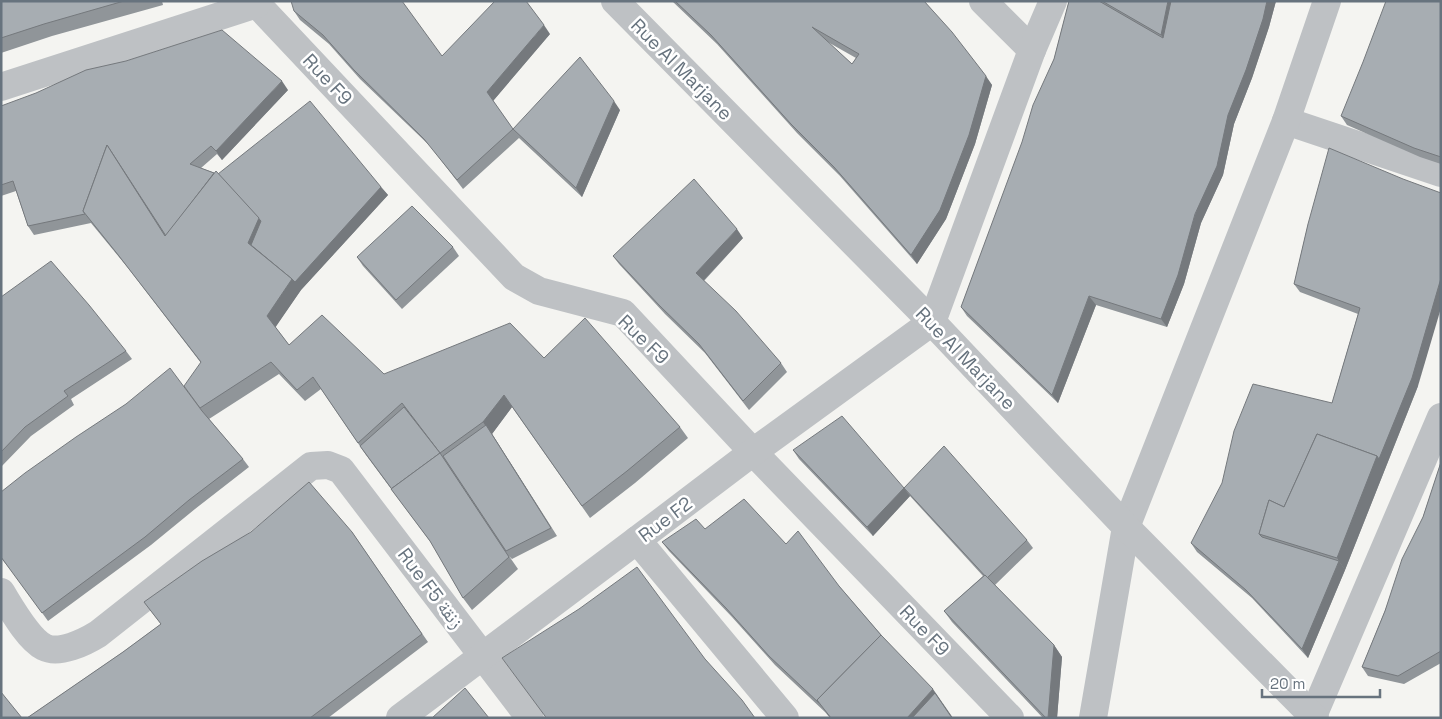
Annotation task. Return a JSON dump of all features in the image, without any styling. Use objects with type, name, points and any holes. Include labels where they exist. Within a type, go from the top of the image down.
[{"type":"street","name":"Rue Al Marjane","points":[[615,1],[932,322],[1126,526],[1314,717]]},
{"type":"street","points":[[983,1],[1032,50]]},
{"type":"street","points":[[932,322],[1032,50],[1053,1]]},
{"type":"street","points":[[1093,718],[1126,526],[1286,121],[1327,1]]},
{"type":"street","points":[[1,87],[257,2]]},
{"type":"street","name":"Rue F9","points":[[257,2],[514,277],[539,291],[623,313],[753,452],[1010,718]]},
{"type":"street","points":[[1286,121],[1441,173]]},
{"type":"street","name":"Rue F2","points":[[400,718],[753,452],[932,322]]},
{"type":"street","points":[[1314,717],[1441,417]]},
{"type":"street","name":"Rue F5 زنقة","points":[[1,592],[31,636],[45,648],[57,649],[83,643],[98,634],[312,466],[328,465],[341,470],[530,718]]},
{"type":"street","points":[[637,540],[785,718]]},
{"type":"building","points":[[1,1],[124,1],[1,38]]},
{"type":"building","points":[[291,1],[402,1],[442,56],[495,1],[526,1],[544,25],[487,92],[513,129],[457,180],[424,139],[354,70],[323,35],[294,11]]},
{"type":"building","points":[[675,1],[924,1],[952,32],[986,76],[969,135],[940,210],[911,255],[834,167],[791,124],[711,35]],"holes":[[[812,27],[859,54],[852,64]]]},
{"type":"building","points":[[1069,1],[1099,1],[1163,38],[1171,1],[1267,1],[1246,70],[1228,115],[1217,166],[1195,214],[1178,275],[1161,319],[1089,296],[1052,395],[961,307],[1022,142],[1033,105],[1054,59]]},
{"type":"building","points":[[1102,1],[1168,1],[1161,35]]},
{"type":"building","points":[[1386,1],[1441,1],[1441,157],[1414,148],[1341,116]]},
{"type":"building","points":[[222,30],[282,81],[216,151],[211,146],[190,164],[214,173],[166,236],[107,145],[83,211],[85,214],[28,226],[13,181],[1,185],[1,106],[36,93],[86,70],[126,61]]},
{"type":"building","points":[[580,57],[614,101],[576,188],[513,129]]},
{"type":"building","points":[[310,101],[381,187],[295,282],[251,245],[261,221],[218,174]]},
{"type":"building","points":[[107,145],[165,236],[216,171],[259,218],[248,243],[292,279],[267,316],[289,345],[322,315],[384,374],[510,323],[544,358],[585,318],[680,427],[582,506],[504,395],[483,422],[440,453],[402,403],[358,443],[313,377],[297,390],[271,362],[200,408],[184,386],[201,362],[83,211]]},
{"type":"building","points":[[1329,148],[1441,193],[1441,278],[1412,378],[1379,459],[1377,456],[1317,434],[1284,507],[1269,500],[1259,534],[1262,537],[1339,561],[1302,649],[1246,590],[1191,543],[1222,483],[1234,431],[1253,384],[1332,403],[1360,308],[1294,284]]},
{"type":"building","points":[[694,179],[737,229],[696,273],[736,311],[781,363],[743,401],[699,344],[613,256]]},
{"type":"building","points":[[412,206],[453,247],[396,300],[357,257]]},
{"type":"building","points":[[51,261],[126,351],[64,391],[68,396],[25,427],[1,452],[1,297]]},
{"type":"building","points":[[170,368],[202,411],[243,459],[189,500],[145,537],[42,613],[1,557],[1,492],[76,437],[126,404]]},
{"type":"building","points":[[404,407],[440,453],[392,489],[360,446]]},
{"type":"building","points":[[842,416],[904,488],[867,527],[793,450]]},
{"type":"building","points":[[486,425],[551,528],[506,551],[443,456]]},
{"type":"building","points":[[1317,434],[1377,456],[1337,558],[1259,534],[1269,500],[1284,507]]},
{"type":"building","points":[[944,446],[1027,540],[987,578],[904,488]]},
{"type":"building","points":[[440,453],[509,557],[463,598],[430,541],[391,489]]},
{"type":"building","points":[[1441,462],[1441,651],[1398,676],[1362,667],[1385,611],[1402,559],[1423,517]]},
{"type":"building","points":[[309,482],[352,532],[422,634],[310,718],[27,718],[161,624],[144,602],[202,561],[251,532]]},
{"type":"building","points":[[744,499],[786,544],[798,531],[839,586],[881,635],[817,700],[819,703],[769,656],[662,542],[696,519],[705,529]]},
{"type":"building","points":[[637,567],[705,659],[742,700],[755,718],[546,718],[502,658],[579,609]]},
{"type":"building","points":[[985,575],[1054,645],[1048,718],[944,611]]},
{"type":"building","points":[[881,635],[933,689],[907,718],[831,718],[817,700]]},
{"type":"building","points":[[465,688],[489,718],[432,718]]},
{"type":"building","points":[[1,692],[22,718],[1,718]]},
{"type":"building","points":[[935,693],[952,718],[912,718]]}]
